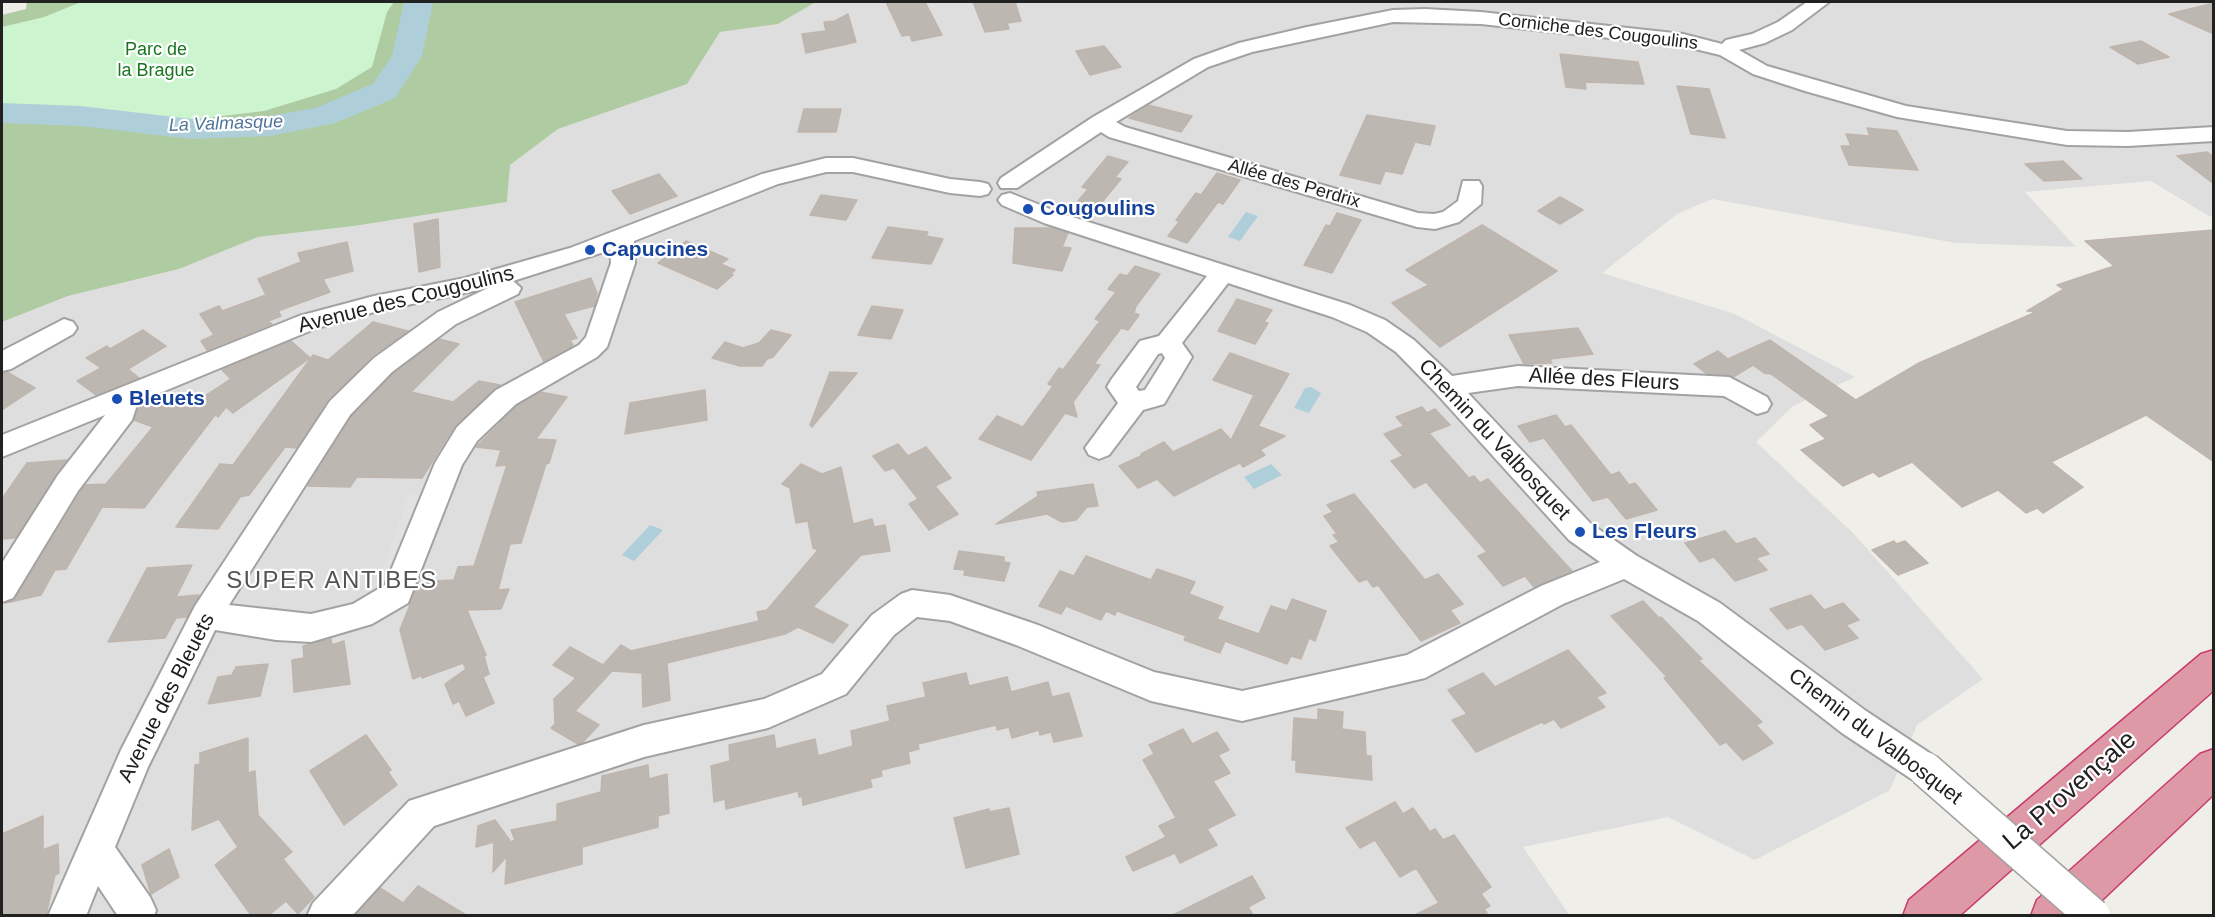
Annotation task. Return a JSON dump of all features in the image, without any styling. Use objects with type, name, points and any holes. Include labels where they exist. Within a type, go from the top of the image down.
[{"type":"highway","name":"La Provençale","points":[[1925,915],[2214,666]]},
{"type":"highway","points":[[2053,915],[2214,767]]},
{"type":"street","points":[[1727,51],[1733,44],[1758,39],[1785,26],[1819,2]]},
{"type":"street","name":"Corniche des Cougoulins","points":[[1010,191],[1101,122],[1201,63],[1237,50],[1393,16],[1481,18],[1683,40],[1727,51],[1760,70],[1812,87],[1905,112],[2092,140],[2214,134]]},
{"type":"street","name":"Allée des Perdrix","points":[[1101,122],[1117,132],[1417,220],[1436,222],[1451,217],[1469,204],[1471,186]]},
{"type":"street","name":"Chemin du Valbosquet","points":[[622,239],[770,179],[826,165],[854,165],[950,186],[981,189],[980,196],[988,202],[999,203],[1010,191],[1052,218],[1341,311],[1376,326],[1405,346],[1446,386],[1580,532],[1626,565],[1709,612],[1854,722],[1925,769],[2093,915]]},
{"type":"street","points":[[206,615],[276,626],[311,628],[362,615],[397,594],[449,463],[467,434],[506,397],[588,351],[598,341],[623,263],[622,239]]},
{"type":"street","name":"Avenue des Bleuets","points":[[67,915],[133,761],[206,615],[340,408],[383,365],[447,318],[523,276],[622,239]]},
{"type":"street","points":[[1099,448],[1133,403],[1121,387],[1149,346],[1168,343],[1223,273]]},
{"type":"street","name":"Avenue des Cougoulins","points":[[2,446],[308,322],[374,304],[523,276]]},
{"type":"street","points":[[2,362],[63,328]]},
{"type":"street","name":"Allée des Fleurs","points":[[1446,386],[1518,376],[1729,387],[1757,404]]},
{"type":"street","points":[[2,589],[68,483],[122,413],[125,404],[124,396]]},
{"type":"street","points":[[326,915],[422,813],[644,741],[768,713],[834,684],[883,625],[912,603],[950,608],[1028,635],[1151,686],[1242,706],[1413,668],[1552,595],[1626,565]]},
{"type":"street","points":[[95,850],[137,910]]},
{"type":"shaded area","points":[[816,2],[2213,2],[2213,215],[2209,216],[2151,181],[2025,192],[2076,247],[1956,243],[1712,199],[1677,214],[1602,273],[1735,314],[1855,377],[1793,406],[1756,442],[1853,533],[1983,679],[1917,725],[1890,790],[1755,860],[1668,817],[1523,847],[1570,916],[2,916],[2,322],[68,296],[179,269],[258,237],[354,226],[507,202],[510,165],[558,129],[686,84],[720,32],[778,24]]},
{"type":"shaded area","points":[[409,494],[427,496],[394,585],[378,580]]},
{"type":"green space","points":[[27,2],[816,2],[778,24],[720,32],[687,84],[558,129],[510,165],[507,202],[354,226],[258,237],[179,269],[68,296],[2,322],[2,117],[26,116],[50,111],[2,53],[2,15],[26,9]]},
{"type":"green space","name":"Parc de la Brague","points":[[81,2],[394,2],[387,12],[372,67],[336,89],[264,111],[181,121],[2,112],[2,27],[44,17]]},
{"type":"water","points":[[1246,212],[1258,216],[1240,241],[1228,237]]},
{"type":"water","points":[[1311,387],[1321,393],[1309,413],[1294,408],[1305,388]]},
{"type":"water","points":[[1271,464],[1282,475],[1254,489],[1244,477]]},
{"type":"water","points":[[650,525],[663,530],[634,561],[622,555]]},
{"type":"building","points":[[886,2],[925,2],[942,35],[912,41],[910,35],[902,36]]},
{"type":"building","points":[[973,2],[1015,2],[1021,21],[1007,23],[1009,29],[985,32]]},
{"type":"building","points":[[2214,3],[2214,34],[2169,14]]},
{"type":"building","points":[[848,14],[856,42],[806,53],[802,34],[826,31],[824,22],[835,21]]},
{"type":"building","points":[[2141,41],[2169,57],[2138,64],[2110,47]]},
{"type":"building","points":[[1104,46],[1121,67],[1090,75],[1076,51]]},
{"type":"building","points":[[1560,54],[1638,62],[1644,84],[1585,82],[1586,89],[1566,87]]},
{"type":"building","points":[[1677,86],[1709,89],[1725,138],[1691,134]]},
{"type":"building","points":[[1148,105],[1192,116],[1181,132],[1129,118]]},
{"type":"building","points":[[804,109],[841,109],[836,132],[798,132]]},
{"type":"building","points":[[1367,115],[1435,126],[1430,145],[1415,142],[1402,174],[1385,171],[1380,184],[1340,175]]},
{"type":"building","points":[[1867,128],[1897,131],[1918,170],[1849,165],[1841,146],[1851,146],[1846,134],[1870,136]]},
{"type":"building","points":[[2207,152],[2214,157],[2214,184],[2177,156]]},
{"type":"building","points":[[1108,156],[1128,162],[1115,177],[1121,179],[1093,213],[1073,207],[1088,189],[1082,187]]},
{"type":"building","points":[[2063,161],[2082,179],[2044,181],[2025,164]]},
{"type":"building","points":[[1217,173],[1240,180],[1223,204],[1218,202],[1187,243],[1168,236],[1179,222],[1176,220],[1196,193],[1201,195]]},
{"type":"building","points":[[659,174],[677,196],[630,214],[612,191]]},
{"type":"building","points":[[821,195],[857,200],[846,220],[810,215]]},
{"type":"building","points":[[1560,197],[1583,210],[1560,224],[1538,211]]},
{"type":"building","points":[[1337,213],[1361,220],[1332,273],[1304,265],[1326,225],[1330,226]]},
{"type":"building","points":[[438,219],[440,267],[419,272],[414,224]]},
{"type":"building","points":[[1482,225],[1557,271],[1440,347],[1392,303],[1429,285],[1406,270]]},
{"type":"building","points":[[888,227],[928,232],[926,236],[943,239],[931,264],[872,258]]},
{"type":"building","points":[[1015,228],[1053,228],[1068,233],[1062,247],[1071,248],[1062,271],[1013,263]]},
{"type":"building","points":[[2214,230],[2214,462],[2146,415],[2051,462],[2083,487],[2043,513],[2037,508],[2026,513],[1998,490],[1962,507],[1912,462],[1879,477],[1873,472],[1843,486],[1801,450],[1826,439],[1810,425],[1829,416],[1771,374],[1764,373],[1753,365],[1733,377],[1707,374],[1694,364],[1718,351],[1728,359],[1770,340],[1856,400],[1919,363],[2036,312],[2027,311],[2064,289],[2057,285],[2114,266],[2085,241]]},
{"type":"building","points":[[686,241],[728,259],[721,264],[735,270],[731,274],[733,275],[717,289],[658,263]]},
{"type":"building","points":[[347,242],[353,271],[323,279],[330,292],[278,311],[281,316],[268,321],[272,324],[207,350],[201,341],[214,335],[200,314],[219,306],[222,311],[266,295],[258,279],[301,262],[298,253]]},
{"type":"building","points":[[1135,266],[1160,274],[1136,306],[1134,313],[1139,315],[1128,330],[1121,328],[1094,364],[1100,365],[1073,402],[1077,417],[1065,413],[1031,460],[979,439],[997,416],[1023,427],[1053,386],[1048,384],[1059,368],[1063,370],[1100,321],[1095,319],[1116,292],[1108,289],[1120,274],[1127,276]]},
{"type":"building","points":[[591,278],[597,293],[594,306],[564,314],[577,338],[570,340],[573,345],[544,362],[515,302]]},
{"type":"building","points":[[1237,299],[1272,310],[1264,322],[1268,323],[1255,344],[1218,331]]},
{"type":"building","points":[[872,306],[903,310],[891,339],[858,335]]},
{"type":"building","points":[[373,322],[408,331],[372,356],[328,399],[297,448],[285,447],[249,495],[240,497],[218,529],[176,527],[220,464],[233,465],[313,355],[328,360]]},
{"type":"building","points":[[1578,328],[1593,354],[1550,359],[1552,363],[1524,364],[1509,335]]},
{"type":"building","points":[[143,330],[166,346],[128,369],[139,378],[96,395],[77,381],[101,368],[86,358],[107,346],[110,349]]},
{"type":"building","points":[[771,330],[791,335],[773,357],[767,359],[762,366],[740,366],[712,358],[725,342],[743,348],[759,343]]},
{"type":"building","points":[[439,339],[459,344],[411,392],[453,402],[479,381],[500,385],[455,425],[422,478],[357,477],[350,487],[308,486],[352,416],[393,374]]},
{"type":"building","points":[[291,341],[310,358],[233,413],[226,407],[218,417],[215,415],[144,508],[102,507],[66,569],[55,570],[41,595],[6,603],[15,599],[85,485],[106,484],[153,427],[134,420],[140,404],[166,393],[187,408],[231,379],[222,370]]},
{"type":"building","points":[[1230,353],[1289,374],[1258,426],[1285,436],[1260,450],[1265,455],[1243,467],[1240,463],[1174,496],[1157,479],[1138,488],[1119,466],[1164,442],[1173,452],[1221,429],[1231,440],[1254,395],[1213,380]]},
{"type":"building","points":[[7,372],[35,388],[2,410],[2,373]]},
{"type":"building","points":[[830,372],[857,373],[812,427],[810,425]]},
{"type":"building","points":[[705,390],[707,420],[625,434],[630,403]]},
{"type":"building","points":[[540,392],[567,397],[536,439],[556,440],[521,543],[510,544],[498,590],[509,589],[501,609],[467,610],[486,655],[484,656],[489,674],[483,677],[494,703],[466,716],[459,701],[453,704],[445,684],[466,669],[463,663],[413,679],[400,630],[419,582],[454,580],[458,567],[474,566],[507,465],[496,466],[501,450],[476,447],[517,406]]},
{"type":"building","points":[[1422,407],[1427,413],[1435,409],[1450,425],[1429,433],[1469,478],[1474,476],[1480,483],[1488,479],[1572,571],[1534,587],[1525,576],[1503,586],[1478,556],[1487,552],[1426,482],[1414,488],[1391,461],[1403,456],[1384,434],[1404,426],[1396,417]]},
{"type":"building","points":[[1556,415],[1565,427],[1571,425],[1611,475],[1619,472],[1629,485],[1635,483],[1657,510],[1626,519],[1608,497],[1593,501],[1544,438],[1530,442],[1518,426]]},
{"type":"building","points":[[898,444],[908,456],[926,447],[951,478],[935,486],[958,514],[929,530],[909,504],[918,499],[894,468],[885,471],[873,456]]},
{"type":"building","points":[[67,460],[15,538],[2,539],[2,499],[27,463]]},
{"type":"building","points":[[801,464],[822,474],[841,467],[853,524],[872,519],[874,527],[885,525],[890,551],[861,555],[813,607],[848,625],[833,643],[798,627],[785,634],[667,663],[670,700],[643,707],[642,673],[612,671],[575,711],[599,725],[582,743],[578,744],[551,728],[555,724],[554,699],[576,678],[553,665],[570,647],[603,665],[621,645],[631,651],[759,621],[757,612],[767,610],[818,550],[813,548],[808,521],[796,523],[790,488],[782,484]]},
{"type":"building","points":[[1093,484],[1098,506],[1087,507],[1076,520],[1062,522],[1047,514],[996,524],[1038,496],[1037,492]]},
{"type":"building","points":[[1354,494],[1425,580],[1438,574],[1463,604],[1450,610],[1460,623],[1421,641],[1378,585],[1373,587],[1367,579],[1359,582],[1330,546],[1339,542],[1333,535],[1337,534],[1324,516],[1333,512],[1327,505]]},
{"type":"building","points":[[1725,531],[1736,544],[1755,538],[1769,554],[1756,558],[1767,570],[1735,581],[1714,557],[1700,562],[1685,543]]},
{"type":"building","points":[[1894,541],[1896,544],[1905,541],[1928,563],[1898,575],[1872,550]]},
{"type":"building","points":[[959,551],[1004,557],[1004,562],[1010,563],[1004,581],[964,575],[965,570],[954,569]]},
{"type":"building","points":[[1086,556],[1151,580],[1157,569],[1195,582],[1189,594],[1223,607],[1217,619],[1259,634],[1271,606],[1287,611],[1292,599],[1326,611],[1315,641],[1309,638],[1301,659],[1291,656],[1287,664],[1225,641],[1220,653],[1184,640],[1186,636],[1117,611],[1115,615],[1106,611],[1101,620],[1066,606],[1061,614],[1039,606],[1060,571],[1074,576]]},
{"type":"building","points":[[192,565],[176,597],[199,595],[187,617],[176,618],[165,638],[108,642],[147,568]]},
{"type":"building","points":[[1811,595],[1824,610],[1843,603],[1859,620],[1846,625],[1858,638],[1825,650],[1802,624],[1787,629],[1770,609]]},
{"type":"building","points":[[1643,601],[1702,659],[1698,660],[1762,722],[1756,725],[1773,743],[1743,760],[1726,742],[1720,745],[1664,678],[1667,677],[1611,616]]},
{"type":"building","points":[[331,639],[332,645],[344,641],[350,684],[294,692],[292,660],[304,658],[303,646]]},
{"type":"building","points":[[1568,650],[1606,693],[1596,697],[1605,707],[1561,728],[1554,719],[1544,724],[1542,722],[1476,752],[1452,720],[1467,714],[1448,690],[1483,673],[1495,687]]},
{"type":"building","points":[[268,664],[260,696],[208,704],[218,677],[232,675],[236,667]]},
{"type":"building","points":[[966,673],[969,686],[1007,677],[1011,692],[1048,682],[1052,697],[1069,693],[1082,736],[1054,742],[1051,732],[1040,735],[1039,730],[1012,738],[1009,727],[997,730],[996,725],[918,744],[919,749],[908,752],[910,763],[881,770],[882,776],[870,779],[872,787],[803,805],[802,796],[799,797],[798,791],[726,809],[725,799],[714,802],[711,766],[730,761],[729,745],[774,735],[776,749],[815,739],[818,756],[853,746],[851,731],[890,721],[887,706],[926,697],[923,683]]},
{"type":"building","points":[[1318,709],[1343,712],[1342,729],[1365,732],[1366,756],[1371,756],[1372,780],[1296,772],[1296,760],[1292,760],[1294,718],[1318,720]]},
{"type":"building","points":[[1183,729],[1192,744],[1217,732],[1229,750],[1218,755],[1230,773],[1213,781],[1235,815],[1207,829],[1217,845],[1180,863],[1175,853],[1133,871],[1126,857],[1166,837],[1159,826],[1176,818],[1143,760],[1154,754],[1149,745]]},
{"type":"building","points":[[366,735],[391,770],[388,772],[397,785],[344,825],[310,771]]},
{"type":"building","points":[[248,738],[248,773],[255,771],[258,815],[292,852],[283,859],[314,897],[298,914],[286,901],[269,915],[251,915],[215,865],[238,847],[219,819],[192,830],[195,765],[200,764],[200,753]]},
{"type":"building","points":[[648,765],[649,779],[667,774],[669,813],[658,816],[658,827],[582,847],[582,864],[505,884],[507,856],[493,872],[494,842],[476,847],[478,826],[495,820],[511,842],[515,840],[511,830],[557,821],[557,804],[601,792],[602,776]]},
{"type":"building","points":[[1395,802],[1403,814],[1413,808],[1430,832],[1435,829],[1443,840],[1454,835],[1491,887],[1481,894],[1490,906],[1484,909],[1488,915],[1415,915],[1439,903],[1416,868],[1400,877],[1375,840],[1360,848],[1346,828]]},
{"type":"building","points":[[1009,808],[1019,854],[966,868],[954,818],[989,809],[989,812]]},
{"type":"building","points":[[43,816],[43,850],[58,844],[59,873],[55,875],[46,915],[2,915],[2,834]]},
{"type":"building","points":[[169,849],[179,877],[151,894],[142,865]]},
{"type":"building","points":[[1252,876],[1265,898],[1248,907],[1253,915],[1173,915]]},
{"type":"building","points":[[418,886],[466,915],[356,915],[380,888],[403,903]]},
{"type":"waterway","name":"La Valmasque","points":[[2,113],[80,116],[158,127],[192,129],[270,126],[323,116],[384,91],[407,56],[418,2]]},
{"type":"place","name":"Cougoulins","points":[[1028,209]]},
{"type":"place","name":"Capucines","points":[[590,250]]},
{"type":"place","name":"Bleuets","points":[[117,399]]},
{"type":"place","name":"Les Fleurs","points":[[1580,532]]},
{"type":"district","name":"SUPER ANTIBES","points":[[332,581]]}]
